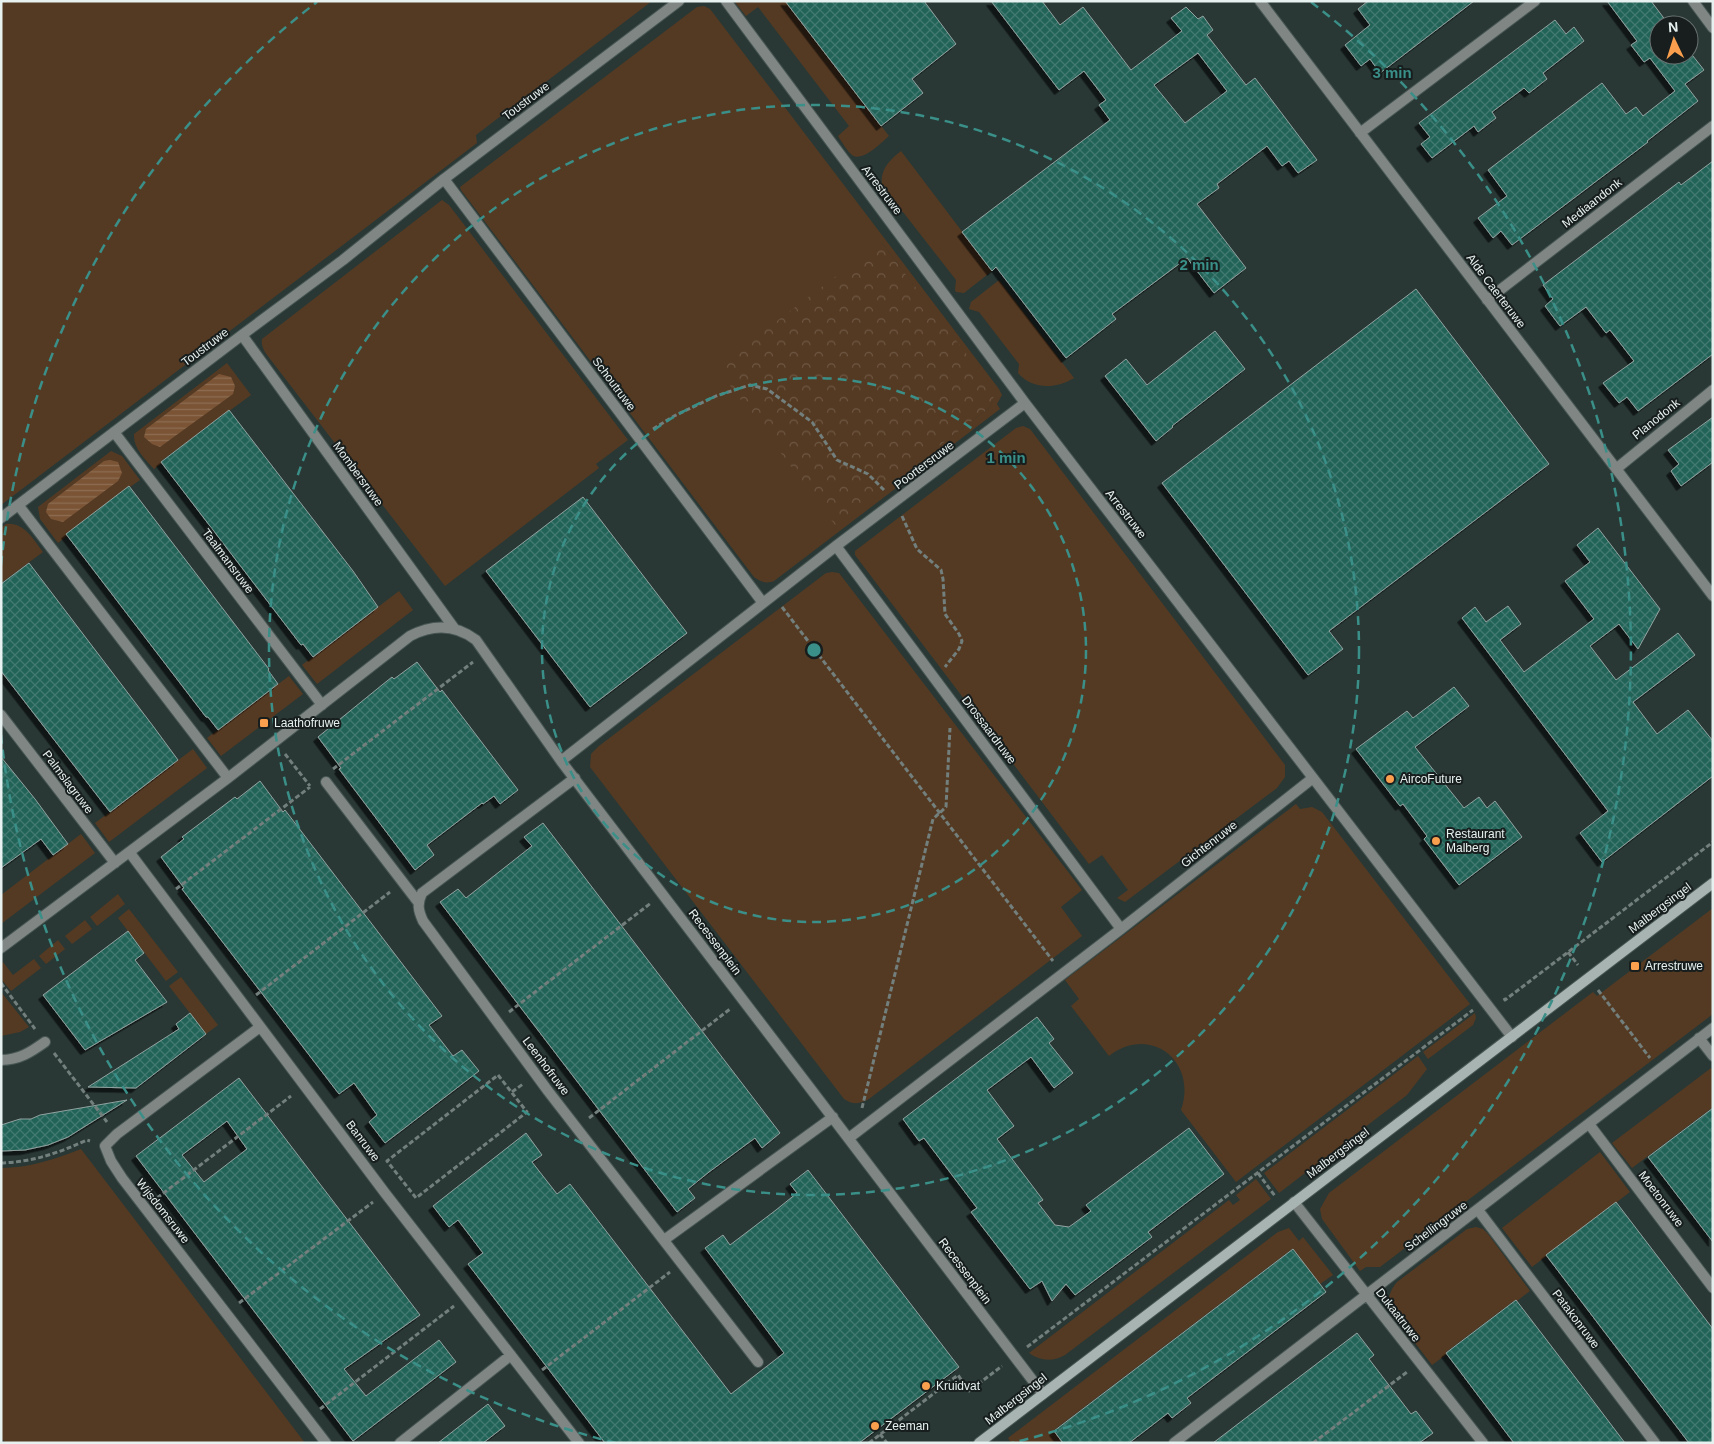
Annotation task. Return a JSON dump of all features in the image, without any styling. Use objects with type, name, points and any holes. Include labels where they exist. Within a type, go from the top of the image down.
[{"type":"street","name":"Toustruwe","points":[[1,518],[343,260],[444,180],[679,1]]},
{"type":"street","name":"Arrestruwe","points":[[726,1],[1026,404],[1512,1037]]},
{"type":"street","name":"Alde Caerteruwe","points":[[1260,1],[1713,596]]},
{"type":"street","points":[[1360,132],[1535,1]]},
{"type":"street","points":[[1693,1],[1713,28]]},
{"type":"street","name":"Mediaandonk","points":[[1487,300],[1713,126]]},
{"type":"street","name":"Schoutruwe","points":[[444,180],[763,603]]},
{"type":"street","name":"Mombersruwe","points":[[242,335],[454,628]]},
{"type":"street","name":"Planodonk","points":[[1616,468],[1713,390]]},
{"type":"street","name":"Poortersruwe","points":[[836,546],[1026,404]]},
{"type":"street","name":"Taalmansruwe","points":[[114,432],[322,705]]},
{"type":"street","points":[[19,506],[228,778]]},
{"type":"street","points":[[561,761],[836,546]]},
{"type":"street","name":"Drossaardruwe","points":[[836,546],[1121,929]]},
{"type":"street","points":[[2,946],[130,853],[410,636],[431,628],[454,628]]},
{"type":"street","name":"Recessenplein","points":[[454,628],[476,640],[561,761],[833,1117],[853,1135],[1043,1394]]},
{"type":"street","name":"Palmslagruwe","points":[[1,715],[115,863]]},
{"type":"street","points":[[418,902],[422,893],[575,778]]},
{"type":"street","name":"Gichtenruwe","points":[[1121,929],[1313,778]]},
{"type":"street","name":"Leenhofruwe","points":[[326,782],[418,902],[418,911],[423,921],[576,1128],[758,1362]]},
{"type":"street","name":"Banruwe","points":[[130,853],[260,1027],[579,1443]]},
{"type":"street","name":"Malbergsingel","points":[[979,1443],[1713,883]]},
{"type":"street","points":[[853,1135],[1121,929]]},
{"type":"street","points":[[105,1146],[117,1134],[260,1027]]},
{"type":"street","name":"Schellingruwe","points":[[1174,1443],[1713,1028]]},
{"type":"street","points":[[1699,1038],[1713,1056]]},
{"type":"street","points":[[1,1060],[11,1060],[27,1055],[45,1042]]},
{"type":"street","points":[[664,1240],[833,1117]]},
{"type":"street","name":"Moetonruwe","points":[[1589,1124],[1713,1288]]},
{"type":"street","name":"Wijsdomsruwe","points":[[105,1146],[111,1161],[144,1208],[326,1443]]},
{"type":"street","name":"Dukaatruwe","points":[[1289,1205],[1420,1362],[1480,1442]]},
{"type":"street","name":"Patakonruwe","points":[[1478,1210],[1655,1443]]},
{"type":"street","points":[[400,1443],[511,1355]]},
{"type":"path","points":[[639,437],[674,416],[716,396],[750,385],[767,389],[812,422],[837,460],[868,474],[877,482],[894,503],[906,523],[917,549],[941,570],[945,614],[962,641],[959,648],[935,679]]},
{"type":"path","points":[[773,595],[1063,974]]},
{"type":"path","points":[[853,1135],[933,818],[946,807],[952,701]]},
{"type":"path","points":[[276,741],[310,786]]},
{"type":"path","points":[[869,1443],[958,1375],[969,1390],[1484,1001],[1498,991],[1505,1000],[1713,842]]},
{"type":"path","points":[[244,1005],[403,883]]},
{"type":"path","points":[[497,1021],[663,894]]},
{"type":"path","points":[[1568,952],[1659,1070]]},
{"type":"path","points":[[1,983],[117,1134]]},
{"type":"path","points":[[576,1128],[743,998]]},
{"type":"path","points":[[498,1074],[527,1112],[416,1198],[402,1180],[387,1160],[498,1074]]},
{"type":"path","points":[[144,1208],[305,1085]]},
{"type":"path","points":[[1,1163],[35,1159],[87,1140],[105,1146]]},
{"type":"path","points":[[1258,1172],[1289,1205]]},
{"type":"path","points":[[226,1313],[402,1180]]},
{"type":"path","points":[[530,1379],[682,1263]]},
{"type":"path","points":[[307,1418],[466,1297]]},
{"type":"path","points":[[1313,1443],[1420,1362]]},
{"type":"path","points":[[880,1434],[887,1443]]},
{"type":"green space","points":[[1,1],[652,1],[476,135],[477,143],[1,505]]},
{"type":"green space","points":[[734,1],[785,1],[889,136],[866,154],[856,157],[852,155],[838,136],[849,126],[758,7],[746,16]]},
{"type":"green space","points":[[704,6],[710,9],[1002,395],[997,404],[1000,409],[774,581],[768,582],[754,577],[460,187],[697,7]],"holes":[[[881,242],[993,390],[993,400],[989,408],[835,524]]]},
{"type":"green space","points":[[901,151],[992,271],[964,293],[956,292],[956,280],[903,212],[894,210],[884,193],[882,186],[883,172],[893,158]]},
{"type":"green space","points":[[442,200],[449,205],[628,440],[596,464],[599,468],[445,586],[267,355],[262,341],[262,339]]},
{"type":"green space","points":[[881,242],[994,390],[993,400],[989,408],[835,525],[716,367]]},
{"type":"green space","points":[[999,280],[1074,378],[1052,386],[1038,385],[1024,379],[1018,373],[1019,364],[979,312],[969,309],[971,302]]},
{"type":"green space","points":[[227,363],[251,395],[161,461],[162,463],[154,469],[135,444],[134,434]]},
{"type":"green space","points":[[1023,426],[1030,429],[1285,765],[1285,777],[1277,788],[1125,902],[1117,898],[1128,890],[1102,855],[1089,864],[855,555],[855,551],[1016,428]]},
{"type":"green space","points":[[111,451],[122,456],[140,480],[129,486],[66,534],[67,536],[58,543],[40,519],[38,507]]},
{"type":"green space","points":[[6,524],[18,526],[27,532],[43,552],[1,583],[1,528]]},
{"type":"green space","points":[[826,573],[839,573],[1082,890],[1061,907],[1082,936],[869,1099],[856,1103],[844,1099],[590,767],[591,754],[599,746]]},
{"type":"green space","points":[[399,591],[413,610],[317,684],[302,665]]},
{"type":"green space","points":[[289,676],[303,694],[221,756],[207,738]]},
{"type":"green space","points":[[193,749],[207,768],[109,842],[95,823]]},
{"type":"green space","points":[[1296,804],[1300,809],[1312,807],[1322,812],[1470,1004],[1236,1182],[1181,1110],[1184,1092],[1183,1076],[1176,1063],[1167,1053],[1154,1046],[1140,1044],[1125,1047],[1109,1056],[1071,1006],[1079,999],[1065,980]]},
{"type":"green space","points":[[81,834],[95,853],[1,924],[1,895]]},
{"type":"green space","points":[[118,894],[125,904],[97,926],[90,917]]},
{"type":"green space","points":[[1713,908],[1713,1014],[1380,1267],[1366,1267],[1360,1271],[1322,1219],[1320,1209],[1329,1193],[1593,992],[1597,996]]},
{"type":"green space","points":[[129,909],[178,972],[166,981],[118,918]]},
{"type":"green space","points":[[85,920],[92,929],[72,944],[65,936]]},
{"type":"green space","points":[[58,940],[65,949],[46,964],[39,956]]},
{"type":"green space","points":[[34,959],[41,968],[11,991],[1,979],[1,964],[3,962],[13,975]]},
{"type":"green space","points":[[181,977],[218,1025],[206,1034],[169,986]]},
{"type":"green space","points":[[1,992],[29,1027],[20,1032],[1,1036]]},
{"type":"green space","points":[[1475,1013],[1476,1018],[1473,1025],[1428,1059],[1423,1052]]},
{"type":"green space","points":[[1418,1056],[1427,1069],[1407,1095],[1279,1193],[1264,1173]]},
{"type":"green space","points":[[1711,1068],[1713,1070],[1713,1107],[1632,1168],[1612,1143]]},
{"type":"green space","points":[[81,1149],[305,1443],[6,1443],[1,1438],[1,1168],[32,1165]]},
{"type":"green space","points":[[1600,1152],[1630,1192],[1532,1267],[1502,1228]]},
{"type":"green space","points":[[1256,1179],[1271,1199],[1065,1355],[1047,1360],[1029,1353],[1229,1200],[1233,1205],[1240,1200],[1236,1195]]},
{"type":"green space","points":[[1476,1227],[1483,1229],[1488,1234],[1530,1291],[1517,1301],[1515,1300],[1446,1352],[1447,1354],[1432,1365],[1392,1313],[1389,1305],[1390,1293],[1397,1282],[1467,1229]]},
{"type":"green space","points":[[1289,1228],[1299,1241],[1303,1237],[1333,1275],[1320,1284],[1292,1249],[1054,1430],[1063,1443],[1011,1443],[1008,1438],[1278,1232]]},
{"type":"shaded area","points":[[219,374],[231,377],[235,386],[233,394],[160,447],[152,444],[144,437],[146,429]]},
{"type":"shaded area","points":[[104,461],[118,462],[122,473],[118,481],[63,522],[51,519],[46,512],[48,504]]},
{"type":"building","points":[[785,1],[924,1],[956,44],[912,79],[923,93],[881,126]]},
{"type":"building","points":[[991,1],[1042,1],[1060,25],[1083,7],[1131,70],[1182,31],[1171,18],[1186,7],[1198,19],[1203,16],[1213,30],[1207,35],[1246,85],[1255,78],[1317,160],[1298,173],[1289,161],[1282,166],[1267,146],[1217,184],[1219,188],[1197,204],[1246,268],[1214,293],[1187,258],[1112,314],[1116,319],[1066,358],[996,267],[992,271],[962,232],[1110,120],[1099,105],[1106,100],[1084,71],[1059,90]],"holes":[[[1198,53],[1227,91],[1185,123],[1154,85]]]},
{"type":"building","points":[[1368,1],[1474,1],[1380,73],[1370,59],[1361,66],[1345,45],[1370,25],[1358,9]]},
{"type":"building","points":[[1607,1],[1651,1],[1662,15],[1649,15],[1649,59],[1644,62],[1631,45],[1637,41]]},
{"type":"building","points":[[1555,20],[1566,34],[1574,27],[1584,41],[1543,73],[1547,79],[1529,93],[1524,88],[1492,112],[1496,118],[1478,132],[1474,126],[1432,158],[1421,144],[1430,137],[1419,123]]},
{"type":"building","points":[[1699,64],[1704,70],[1685,84],[1698,101],[1648,142],[1512,245],[1501,231],[1493,238],[1478,218],[1507,196],[1488,170],[1602,83],[1626,114],[1636,107],[1643,116],[1675,91],[1655,65]]},
{"type":"building","points":[[1713,161],[1713,354],[1638,411],[1627,397],[1619,403],[1603,383],[1634,361],[1610,330],[1606,333],[1586,307],[1560,326],[1545,306],[1553,299],[1543,285],[1679,182],[1681,185]]},
{"type":"building","points":[[1416,289],[1549,464],[1329,631],[1343,649],[1308,675],[1162,483]]},
{"type":"building","points":[[1215,331],[1245,369],[1172,426],[1156,441],[1105,376],[1126,359],[1147,385]]},
{"type":"building","points":[[229,410],[353,571],[378,607],[313,657],[303,644],[301,645],[161,462]]},
{"type":"building","points":[[1713,417],[1713,462],[1681,486],[1671,471],[1679,464],[1668,450]]},
{"type":"building","points":[[129,486],[269,669],[278,684],[218,730],[206,717],[66,534]]},
{"type":"building","points":[[583,497],[687,633],[590,707],[486,571]]},
{"type":"building","points":[[1598,528],[1660,609],[1638,649],[1619,624],[1590,646],[1616,680],[1678,633],[1695,655],[1633,702],[1657,734],[1688,710],[1713,741],[1713,776],[1602,862],[1580,833],[1608,811],[1462,618],[1475,607],[1486,622],[1508,606],[1521,624],[1500,640],[1524,672],[1594,619],[1565,581],[1590,562],[1577,545]]},
{"type":"building","points":[[29,563],[178,760],[110,812],[1,671],[1,584]]},
{"type":"building","points":[[417,662],[440,692],[442,690],[518,790],[500,804],[494,796],[482,803],[427,845],[434,855],[415,870],[339,769],[341,768],[318,737],[392,677],[394,679]]},
{"type":"building","points":[[1454,687],[1469,706],[1415,747],[1464,808],[1479,797],[1487,808],[1495,801],[1522,837],[1459,885],[1424,839],[1427,836],[1403,804],[1400,806],[1356,749],[1407,711],[1413,718]]},
{"type":"building","points":[[1,757],[68,844],[53,855],[41,839],[1,868]]},
{"type":"building","points":[[260,781],[283,812],[285,810],[442,1016],[429,1025],[453,1056],[462,1050],[479,1071],[385,1143],[369,1122],[377,1115],[354,1083],[339,1094],[182,889],[184,888],[161,857],[184,839],[182,837],[235,797],[237,799]]},
{"type":"building","points":[[543,823],[780,1133],[762,1148],[755,1138],[709,1172],[688,1189],[695,1198],[677,1212],[440,902],[458,889],[466,898],[532,846],[524,837]]},
{"type":"building","points":[[128,931],[144,953],[135,960],[167,1002],[85,1050],[43,995]]},
{"type":"building","points":[[190,1013],[206,1034],[136,1088],[88,1087],[179,1029],[176,1024]]},
{"type":"building","points":[[1037,1017],[1054,1039],[1049,1043],[1073,1073],[1054,1088],[1031,1057],[987,1090],[1014,1126],[997,1139],[1043,1200],[1038,1203],[1055,1225],[1069,1227],[1091,1211],[1086,1205],[1189,1128],[1224,1174],[1148,1232],[1152,1237],[1075,1295],[1066,1284],[1052,1301],[1042,1281],[1030,1289],[971,1212],[977,1208],[924,1138],[919,1141],[903,1119]]},
{"type":"building","points":[[239,1078],[420,1315],[344,1369],[366,1396],[439,1340],[456,1362],[353,1441],[136,1156]],"holes":[[[227,1121],[247,1149],[204,1182],[182,1155]]]},
{"type":"building","points":[[127,1100],[68,1137],[48,1145],[25,1150],[1,1151],[1,1125],[20,1119],[31,1119],[40,1115]]},
{"type":"building","points":[[1713,1108],[1713,1242],[1648,1157]]},
{"type":"building","points":[[526,1133],[542,1155],[532,1162],[557,1194],[570,1184],[731,1394],[784,1353],[705,1248],[723,1235],[730,1245],[797,1193],[790,1184],[808,1170],[959,1367],[859,1443],[605,1443],[468,1264],[483,1253],[458,1220],[449,1227],[433,1206]]},
{"type":"building","points":[[1616,1202],[1713,1329],[1713,1443],[1689,1443],[1546,1255]]},
{"type":"building","points":[[1293,1249],[1326,1292],[1187,1398],[1191,1403],[1172,1418],[1168,1413],[1129,1443],[1063,1443],[1054,1431]]},
{"type":"building","points":[[1516,1300],[1625,1443],[1514,1443],[1446,1353]]},
{"type":"building","points":[[1357,1333],[1374,1355],[1369,1359],[1411,1414],[1416,1411],[1433,1433],[1419,1443],[1213,1443]]},
{"type":"building","points":[[488,1404],[505,1426],[483,1443],[438,1443]]},
{"type":"place","name":"Laathofruwe","points":[[264,723]]},
{"type":"place","name":"AircoFuture","points":[[1390,779]]},
{"type":"place","name":"Restaurant Malberg","points":[[1436,841]]},
{"type":"place","name":"Arrestruwe","points":[[1635,966]]},
{"type":"place","name":"Kruidvat","points":[[926,1386]]},
{"type":"place","name":"Zeeman","points":[[875,1426]]}]
